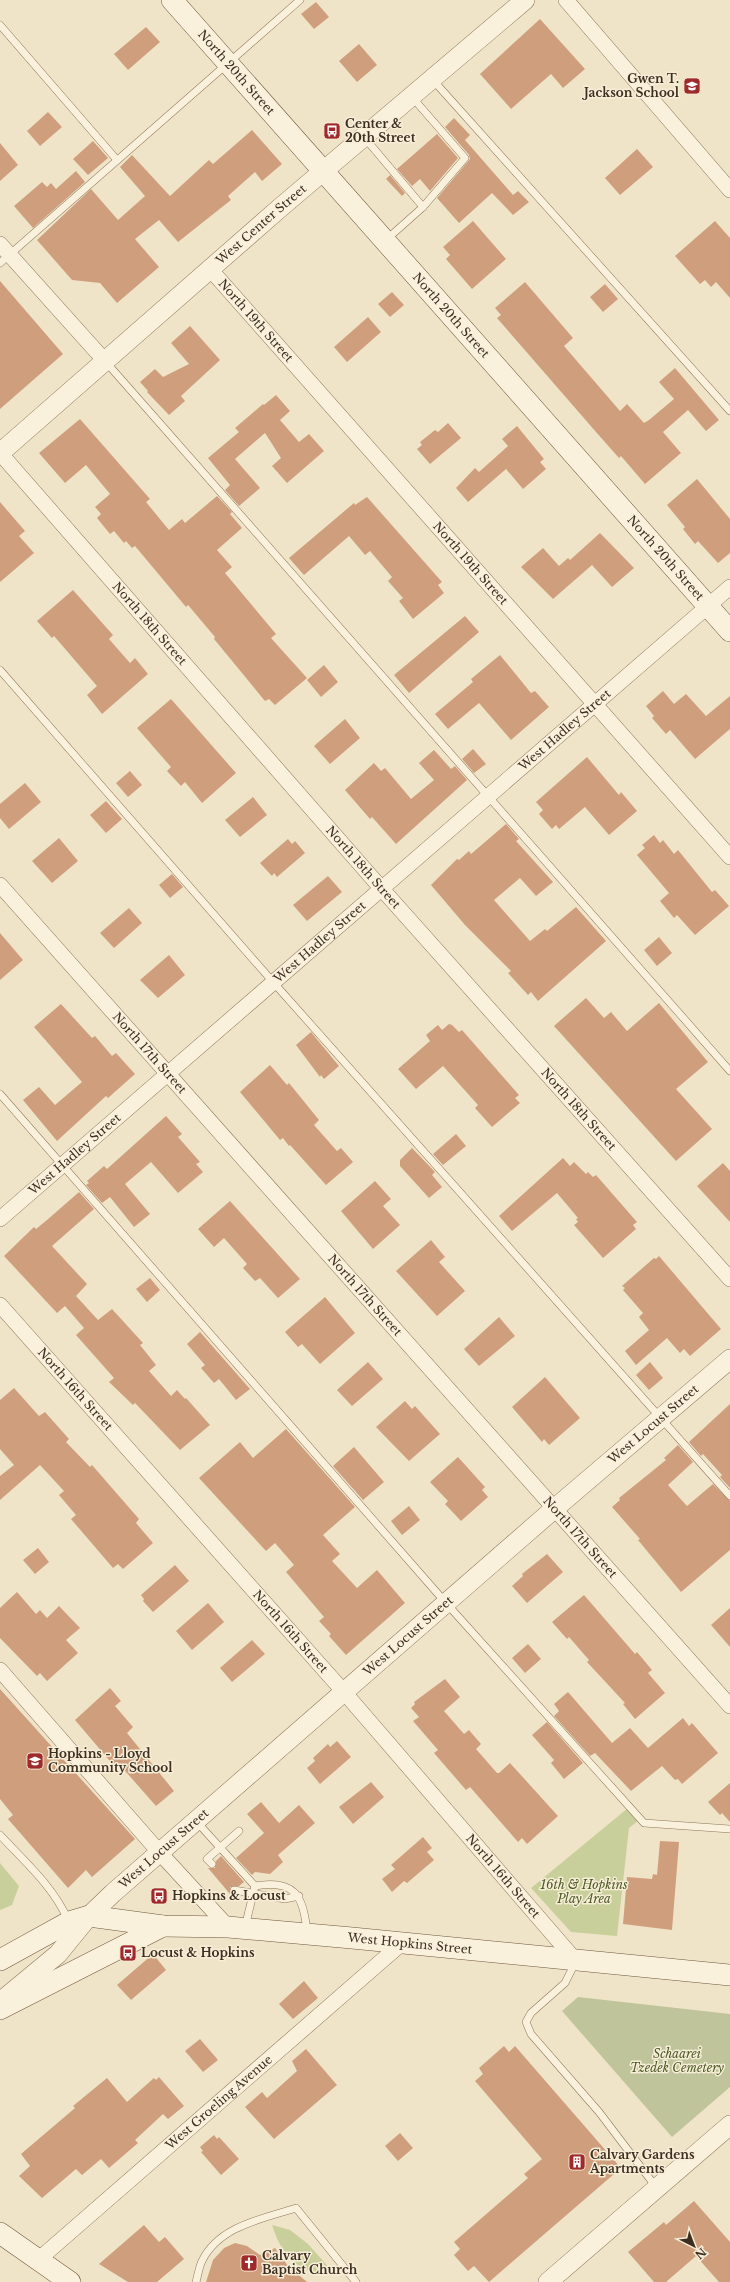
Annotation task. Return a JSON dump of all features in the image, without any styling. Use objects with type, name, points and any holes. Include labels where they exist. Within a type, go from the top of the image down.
[{"type":"main road","name":"North 20th Street","points":[[172,0],[730,632]]},
{"type":"main road","name":"West Hopkins Street","points":[[89,1916],[163,1926],[236,1928],[307,1934],[730,1975]]},
{"type":"main road","name":"West Locust Street","points":[[0,1960],[69,1922],[89,1916]]},
{"type":"main road","points":[[0,2008],[163,1926]]},
{"type":"main road","points":[[0,2233],[38,2260],[61,2280]]},
{"type":"street","name":"West Center Street","points":[[0,453],[210,269],[525,0]]},
{"type":"street","points":[[566,0],[730,190]]},
{"type":"street","points":[[3,254],[105,361]]},
{"type":"street","name":"North 19th Street","points":[[210,269],[730,857]]},
{"type":"street","name":"North 18th Street","points":[[0,453],[381,888],[730,1279]]},
{"type":"street","name":"West Hadley Street","points":[[0,1219],[730,587]]},
{"type":"street","name":"North 17th Street","points":[[0,885],[167,1075],[730,1706]]},
{"type":"street","name":"North 16th Street","points":[[0,1305],[344,1692],[576,1961]]},
{"type":"street","name":"West Locust Street","points":[[0,2002],[58,1954],[89,1916],[196,1821],[554,1509],[730,1359]]},
{"type":"street","points":[[0,1670],[160,1853],[236,1928]]},
{"type":"street","name":"West Groeling Avenue","points":[[38,2260],[401,1944]]},
{"type":"street","points":[[548,2282],[656,2187],[730,2125]]},
{"type":"lane","points":[[3,254],[117,160],[229,64],[300,0]]},
{"type":"lane","points":[[0,25],[117,160]]},
{"type":"lane","points":[[432,79],[730,411]]},
{"type":"lane","points":[[385,240],[423,206],[465,158],[411,96]]},
{"type":"lane","points":[[364,137],[423,206]]},
{"type":"lane","points":[[105,361],[730,1071]]},
{"type":"lane","points":[[0,670],[273,982],[730,1496]]},
{"type":"lane","points":[[0,1094],[446,1603],[644,1823],[730,1829]]},
{"type":"lane","points":[[196,1821],[220,1847],[254,1889],[285,1899],[299,1896]]},
{"type":"lane","points":[[212,1864],[207,1859],[239,1831]]},
{"type":"lane","points":[[0,1835],[50,1887],[59,1901],[69,1922]]},
{"type":"lane","points":[[234,1890],[254,1889],[267,1884],[290,1887],[299,1896],[306,1918],[307,1934]]},
{"type":"lane","points":[[236,1928],[254,1889]]},
{"type":"lane","points":[[576,1961],[565,1983],[531,2013],[526,2022],[531,2034],[599,2112],[656,2187]]},
{"type":"lane","points":[[196,2282],[202,2261],[216,2241],[237,2227],[296,2208],[356,2282]]},
{"type":"green space","name":"16th & Hopkins Play Area","points":[[628,1808],[639,1820],[629,1828],[617,1936],[571,1932],[531,1888]]},
{"type":"green space","points":[[0,1863],[19,1886],[12,1905],[0,1910]]},
{"type":"green space","name":"Schaarei Tzedek Cemetery","points":[[578,1997],[730,2014],[730,2087],[672,2137],[562,2011]]},
{"type":"green space","points":[[272,2225],[290,2230],[308,2244],[333,2272],[311,2271],[294,2262],[281,2246]]},
{"type":"building","points":[[316,2],[329,17],[314,29],[301,14]]},
{"type":"building","points":[[540,19],[585,69],[563,88],[551,74],[511,109],[480,74]]},
{"type":"building","points":[[146,27],[160,42],[128,70],[114,54]]},
{"type":"building","points":[[359,44],[377,65],[357,82],[339,61]]},
{"type":"building","points":[[48,112],[62,127],[40,146],[27,131]]},
{"type":"building","points":[[454,118],[470,135],[465,140],[513,195],[518,191],[529,202],[513,215],[492,193],[459,223],[437,198],[470,159],[469,155],[445,127]]},
{"type":"building","points":[[252,130],[282,164],[262,181],[255,172],[228,196],[231,200],[178,242],[159,220],[135,239],[159,267],[117,303],[100,283],[72,280],[37,240],[91,189],[118,220],[145,196],[120,167],[132,155],[170,196],[209,160],[213,164]]},
{"type":"building","points":[[437,134],[458,158],[430,191],[420,179],[412,186],[397,169]]},
{"type":"building","points":[[93,141],[108,158],[88,175],[73,159]]},
{"type":"building","points":[[0,143],[18,165],[0,181]]},
{"type":"building","points":[[637,149],[653,167],[620,195],[605,178]]},
{"type":"building","points":[[76,171],[85,182],[33,228],[14,206],[42,182],[47,187],[51,183],[56,189]]},
{"type":"building","points":[[390,175],[405,193],[402,196],[386,179]]},
{"type":"building","points":[[473,221],[506,259],[472,289],[446,259],[450,255],[443,247]]},
{"type":"building","points":[[715,221],[730,238],[730,298],[716,282],[711,287],[705,280],[700,284],[675,256]]},
{"type":"building","points":[[0,281],[63,354],[0,409]]},
{"type":"building","points":[[525,282],[573,338],[564,346],[620,411],[627,404],[644,423],[649,420],[674,399],[659,382],[675,368],[719,420],[706,431],[688,410],[663,432],[681,453],[645,484],[621,456],[619,458],[497,318],[501,315],[495,308]]},
{"type":"building","points":[[605,284],[618,299],[603,312],[590,297]]},
{"type":"building","points":[[392,292],[404,305],[390,317],[378,304]]},
{"type":"building","points":[[368,317],[381,332],[347,362],[334,347]]},
{"type":"building","points":[[190,326],[220,360],[181,396],[185,401],[169,415],[147,392],[148,391],[140,382],[155,369],[163,377],[189,364],[171,343]]},
{"type":"building","points":[[276,395],[290,411],[280,420],[299,442],[309,434],[324,451],[287,483],[272,466],[281,458],[265,433],[235,459],[260,488],[239,506],[225,490],[230,485],[208,458],[239,432],[235,428]]},
{"type":"building","points":[[80,419],[150,499],[146,502],[169,530],[182,519],[185,523],[217,496],[232,512],[230,514],[242,528],[217,550],[232,567],[225,573],[276,634],[271,638],[307,678],[275,705],[269,699],[265,701],[214,639],[215,637],[188,605],[186,607],[135,546],[132,548],[126,541],[124,543],[114,531],[110,534],[97,518],[101,514],[95,507],[110,494],[86,465],[65,483],[39,453]]},
{"type":"building","points":[[448,423],[461,438],[430,464],[417,449],[422,445],[420,442],[435,430],[438,432]]},
{"type":"building","points":[[517,426],[544,459],[540,462],[546,469],[523,489],[506,469],[468,502],[456,488],[475,468],[479,472],[508,446],[502,439]]},
{"type":"building","points":[[697,479],[730,519],[730,553],[718,563],[698,541],[695,544],[683,529],[685,527],[667,505]]},
{"type":"building","points":[[367,497],[442,582],[438,585],[444,593],[413,619],[399,601],[403,598],[388,581],[392,577],[370,551],[365,555],[349,536],[304,575],[289,558],[354,503],[355,505]]},
{"type":"building","points":[[0,502],[25,531],[19,536],[34,553],[0,582]]},
{"type":"building","points":[[600,533],[634,568],[612,587],[592,565],[553,599],[521,567],[543,548],[559,566],[568,558],[570,560]]},
{"type":"building","points":[[73,590],[113,635],[109,639],[130,663],[135,658],[148,674],[102,714],[87,695],[97,686],[54,636],[52,638],[37,621]]},
{"type":"building","points":[[465,616],[479,632],[409,693],[394,675]]},
{"type":"building","points":[[500,655],[531,693],[535,691],[549,707],[511,740],[479,703],[448,729],[435,714],[473,682],[471,679]]},
{"type":"building","points":[[324,665],[338,682],[321,697],[307,680]]},
{"type":"building","points":[[663,691],[674,704],[686,694],[706,716],[730,696],[730,729],[695,759],[670,730],[666,734],[652,718],[654,716],[646,706]]},
{"type":"building","points":[[171,699],[236,773],[202,803],[185,782],[181,786],[167,771],[171,767],[137,728]]},
{"type":"building","points":[[345,719],[360,738],[330,764],[314,746]]},
{"type":"building","points":[[473,749],[486,764],[474,773],[462,759]]},
{"type":"building","points":[[434,750],[451,769],[455,766],[467,780],[396,844],[372,817],[370,819],[345,790],[374,763],[381,771],[385,768],[411,799],[434,780],[419,763]]},
{"type":"building","points":[[587,757],[619,795],[621,792],[637,811],[609,835],[585,807],[559,829],[556,825],[552,829],[539,814],[543,810],[536,802]]},
{"type":"building","points":[[130,771],[142,785],[128,797],[116,783]]},
{"type":"building","points":[[25,783],[41,802],[9,829],[0,818],[0,804]]},
{"type":"building","points":[[253,797],[267,815],[240,837],[225,820]]},
{"type":"building","points":[[106,801],[122,819],[106,833],[90,815]]},
{"type":"building","points":[[506,824],[519,839],[516,841],[553,882],[536,896],[520,878],[494,900],[530,941],[545,929],[547,931],[576,907],[606,941],[538,1001],[531,992],[528,995],[508,973],[511,971],[465,925],[431,885],[457,859],[459,860],[469,851],[471,854]]},
{"type":"building","points":[[654,835],[660,843],[663,840],[674,854],[678,850],[712,892],[715,890],[729,906],[695,935],[677,915],[674,918],[660,901],[669,893],[637,855],[645,848],[642,845]]},
{"type":"building","points":[[59,838],[78,861],[52,883],[32,861]]},
{"type":"building","points":[[288,839],[292,844],[295,841],[305,853],[277,877],[274,873],[272,876],[260,863]]},
{"type":"building","points":[[172,874],[183,887],[170,898],[159,885]]},
{"type":"building","points":[[328,876],[342,892],[307,921],[293,905]]},
{"type":"building","points":[[129,908],[142,923],[114,948],[100,933]]},
{"type":"building","points":[[0,933],[23,960],[0,980]]},
{"type":"building","points":[[659,937],[672,953],[657,966],[644,950]]},
{"type":"building","points":[[169,955],[185,975],[158,998],[140,980]]},
{"type":"building","points":[[586,998],[604,1018],[611,1012],[627,1031],[659,1003],[708,1062],[676,1089],[712,1129],[676,1161],[554,1026]]},
{"type":"building","points":[[61,1004],[92,1038],[95,1036],[112,1056],[116,1053],[135,1074],[108,1098],[106,1096],[57,1141],[23,1100],[39,1087],[55,1105],[82,1082],[34,1027]]},
{"type":"building","points":[[449,1024],[459,1032],[462,1030],[519,1095],[515,1098],[520,1103],[492,1127],[475,1108],[478,1105],[443,1066],[416,1089],[398,1069],[430,1041],[426,1035],[438,1025],[442,1030]]},
{"type":"building","points":[[311,1032],[339,1066],[324,1079],[321,1075],[320,1077],[296,1045]]},
{"type":"building","points":[[270,1065],[287,1085],[289,1083],[319,1120],[314,1125],[337,1151],[341,1148],[353,1162],[326,1185],[283,1138],[280,1140],[240,1092]]},
{"type":"building","points":[[166,1116],[182,1134],[178,1137],[200,1162],[196,1164],[203,1172],[178,1193],[151,1162],[125,1184],[150,1214],[134,1227],[110,1197],[102,1203],[86,1185],[89,1183],[87,1181],[104,1166],[107,1169]]},
{"type":"building","points":[[456,1134],[466,1146],[443,1165],[433,1154]]},
{"type":"building","points":[[412,1148],[435,1172],[432,1175],[442,1187],[429,1198],[400,1166],[400,1160]]},
{"type":"building","points":[[563,1158],[570,1166],[574,1162],[586,1174],[588,1172],[593,1177],[596,1175],[637,1222],[633,1225],[636,1229],[603,1258],[574,1225],[578,1222],[576,1219],[578,1218],[557,1193],[512,1231],[499,1216]]},
{"type":"building","points":[[723,1163],[730,1171],[730,1222],[697,1186]]},
{"type":"building","points":[[375,1181],[391,1199],[383,1206],[400,1225],[373,1249],[341,1211]]},
{"type":"building","points":[[79,1192],[94,1209],[52,1246],[87,1284],[76,1296],[98,1320],[112,1309],[143,1343],[140,1345],[156,1365],[149,1371],[171,1396],[177,1390],[210,1425],[180,1450],[135,1403],[133,1405],[109,1382],[114,1378],[76,1335],[84,1328],[65,1306],[57,1313],[4,1256],[34,1227],[36,1229]]},
{"type":"building","points":[[230,1201],[300,1279],[278,1298],[260,1278],[255,1281],[243,1268],[247,1264],[224,1238],[214,1247],[198,1229]]},
{"type":"building","points":[[431,1240],[445,1257],[439,1262],[465,1291],[437,1316],[396,1271]]},
{"type":"building","points":[[659,1256],[721,1329],[690,1356],[684,1349],[680,1353],[667,1338],[636,1365],[625,1351],[649,1330],[639,1317],[643,1313],[623,1290],[625,1288],[622,1286],[654,1258],[656,1259]]},
{"type":"building","points":[[150,1278],[160,1290],[147,1302],[136,1289]]},
{"type":"building","points":[[325,1297],[355,1333],[320,1364],[302,1344],[298,1347],[285,1332]]},
{"type":"building","points":[[499,1317],[515,1336],[479,1366],[464,1349]]},
{"type":"building","points":[[200,1332],[250,1389],[236,1400],[219,1379],[214,1383],[201,1368],[205,1365],[187,1344]]},
{"type":"building","points":[[368,1362],[383,1379],[352,1406],[337,1390]]},
{"type":"building","points":[[650,1362],[663,1378],[649,1390],[636,1375]]},
{"type":"building","points":[[545,1377],[580,1418],[549,1445],[544,1439],[542,1442],[512,1407]]},
{"type":"building","points":[[14,1388],[39,1416],[45,1412],[69,1439],[66,1442],[90,1467],[92,1465],[139,1519],[136,1523],[153,1543],[123,1569],[118,1564],[113,1568],[71,1519],[76,1515],[59,1495],[64,1491],[40,1465],[0,1500],[0,1476],[14,1465],[0,1449],[0,1400]]},
{"type":"building","points":[[405,1401],[412,1409],[415,1406],[440,1434],[409,1461],[376,1427]]},
{"type":"building","points":[[730,1404],[730,1488],[720,1477],[722,1475],[703,1454],[701,1456],[689,1442]]},
{"type":"building","points":[[286,1429],[355,1507],[323,1535],[340,1554],[332,1561],[357,1588],[377,1570],[405,1603],[346,1655],[329,1636],[331,1634],[319,1621],[324,1617],[286,1572],[294,1565],[275,1543],[266,1551],[199,1478],[240,1442],[253,1458]]},
{"type":"building","points":[[678,1445],[693,1462],[668,1485],[687,1506],[713,1484],[730,1501],[730,1550],[681,1592],[638,1540],[640,1539],[612,1507],[620,1500],[619,1498],[666,1460],[664,1458]]},
{"type":"building","points":[[354,1447],[384,1482],[363,1500],[333,1466]]},
{"type":"building","points":[[458,1457],[485,1487],[482,1490],[488,1497],[461,1521],[445,1504],[448,1501],[430,1482]]},
{"type":"building","points":[[409,1506],[420,1520],[402,1535],[391,1521]]},
{"type":"building","points":[[38,1548],[49,1562],[35,1574],[23,1560]]},
{"type":"building","points":[[547,1554],[563,1572],[527,1603],[512,1586],[523,1576],[522,1574]]},
{"type":"building","points":[[175,1565],[189,1581],[153,1612],[143,1601],[144,1599],[141,1595]]},
{"type":"building","points":[[17,1592],[36,1614],[40,1610],[47,1618],[59,1606],[80,1628],[66,1640],[78,1653],[47,1681],[40,1673],[37,1676],[0,1638],[0,1608]]},
{"type":"building","points":[[584,1595],[635,1654],[637,1652],[652,1670],[648,1673],[665,1693],[635,1719],[623,1704],[625,1703],[587,1662],[589,1660],[569,1637],[567,1639],[552,1622]]},
{"type":"building","points":[[208,1603],[224,1622],[192,1650],[176,1631]]},
{"type":"building","points":[[730,1608],[730,1647],[711,1625]]},
{"type":"building","points":[[252,1640],[265,1654],[232,1682],[220,1668]]},
{"type":"building","points":[[528,1644],[541,1659],[525,1673],[512,1658]]},
{"type":"building","points":[[445,1679],[460,1697],[444,1711],[464,1734],[469,1730],[481,1744],[476,1749],[497,1773],[499,1773],[510,1763],[558,1816],[527,1844],[522,1838],[518,1842],[470,1787],[466,1790],[434,1753],[438,1750],[413,1721],[419,1717],[411,1708],[415,1704],[414,1702]]},
{"type":"building","points":[[110,1688],[121,1701],[115,1706],[133,1727],[127,1733],[174,1791],[156,1806],[119,1764],[115,1767],[75,1720]]},
{"type":"building","name":"Hopkins - Lloyd Community School","points":[[0,1689],[135,1839],[92,1877],[86,1870],[68,1888],[8,1819],[13,1815],[0,1799]]},
{"type":"building","points":[[568,1692],[612,1743],[630,1728],[648,1748],[683,1718],[689,1726],[692,1723],[718,1753],[682,1784],[678,1779],[675,1780],[662,1766],[631,1791],[595,1753],[590,1756],[554,1716],[559,1711],[554,1704]]},
{"type":"building","points":[[547,1722],[583,1763],[564,1779],[551,1763],[554,1760],[532,1735]]},
{"type":"building","points":[[337,1741],[351,1757],[320,1784],[307,1768],[315,1761],[313,1758],[328,1744],[330,1747]]},
{"type":"building","points":[[371,1782],[384,1797],[353,1824],[339,1807]]},
{"type":"building","points":[[730,1783],[730,1822],[722,1813],[720,1815],[708,1802]]},
{"type":"building","points":[[261,1802],[279,1823],[299,1805],[315,1823],[278,1855],[283,1862],[270,1874],[255,1872],[252,1875],[236,1858],[264,1833],[247,1814]]},
{"type":"building","points":[[423,1837],[432,1848],[427,1852],[434,1860],[407,1883],[404,1881],[392,1892],[382,1879],[395,1869],[391,1865]]},
{"type":"building","points":[[660,1841],[679,1842],[672,1930],[623,1924],[627,1877],[652,1879],[653,1874],[657,1875]]},
{"type":"building","points":[[221,1856],[244,1882],[239,1886],[230,1887],[230,1894],[208,1868],[215,1868],[216,1861]]},
{"type":"building","points":[[153,1954],[166,1970],[131,2000],[117,1985]]},
{"type":"building","points":[[304,1981],[318,1998],[293,2019],[279,2004]]},
{"type":"building","points":[[200,2039],[218,2060],[203,2072],[185,2051]]},
{"type":"building","name":"Calvary Gardens Apartments","points":[[504,2046],[509,2052],[515,2046],[621,2168],[489,2282],[474,2266],[468,2271],[454,2255],[460,2249],[454,2242],[528,2178],[524,2174],[542,2159],[475,2081],[483,2074],[479,2068]]},
{"type":"building","points":[[306,2049],[337,2085],[274,2139],[245,2107],[262,2092],[267,2098],[297,2071],[292,2061]]},
{"type":"building","points":[[159,2077],[184,2106],[168,2119],[163,2114],[135,2140],[138,2143],[109,2168],[101,2159],[82,2175],[76,2169],[42,2198],[19,2176],[30,2166],[21,2154],[75,2108],[73,2106],[107,2078],[127,2102],[154,2078],[156,2080]]},
{"type":"building","points":[[400,2133],[413,2148],[398,2161],[385,2146]]},
{"type":"building","points":[[214,2135],[217,2139],[219,2137],[239,2159],[221,2175],[201,2152],[203,2151],[200,2147]]},
{"type":"building","points":[[694,2201],[730,2242],[730,2282],[719,2282],[696,2256],[666,2282],[654,2282],[628,2252],[664,2222],[666,2225]]},
{"type":"building","points":[[144,2225],[159,2242],[165,2237],[184,2259],[157,2282],[128,2282],[99,2264]]},
{"type":"building","name":"Calvary Baptist Church","points":[[235,2243],[247,2246],[260,2255],[275,2248],[288,2266],[307,2282],[206,2282],[213,2260],[224,2248]]},
{"type":"place","name":"Gwen T. Jackson School","points":[[692,86]]},
{"type":"place","name":"Center & 20th Street","points":[[332,131]]},
{"type":"place","name":"Hopkins - Lloyd Community School","points":[[35,1761]]},
{"type":"place","name":"Hopkins & Locust","points":[[159,1896]]},
{"type":"place","name":"Locust & Hopkins","points":[[128,1953]]},
{"type":"place","name":"Calvary Gardens Apartments","points":[[577,2162]]},
{"type":"place","name":"Calvary Baptist Church","points":[[249,2263]]}]
